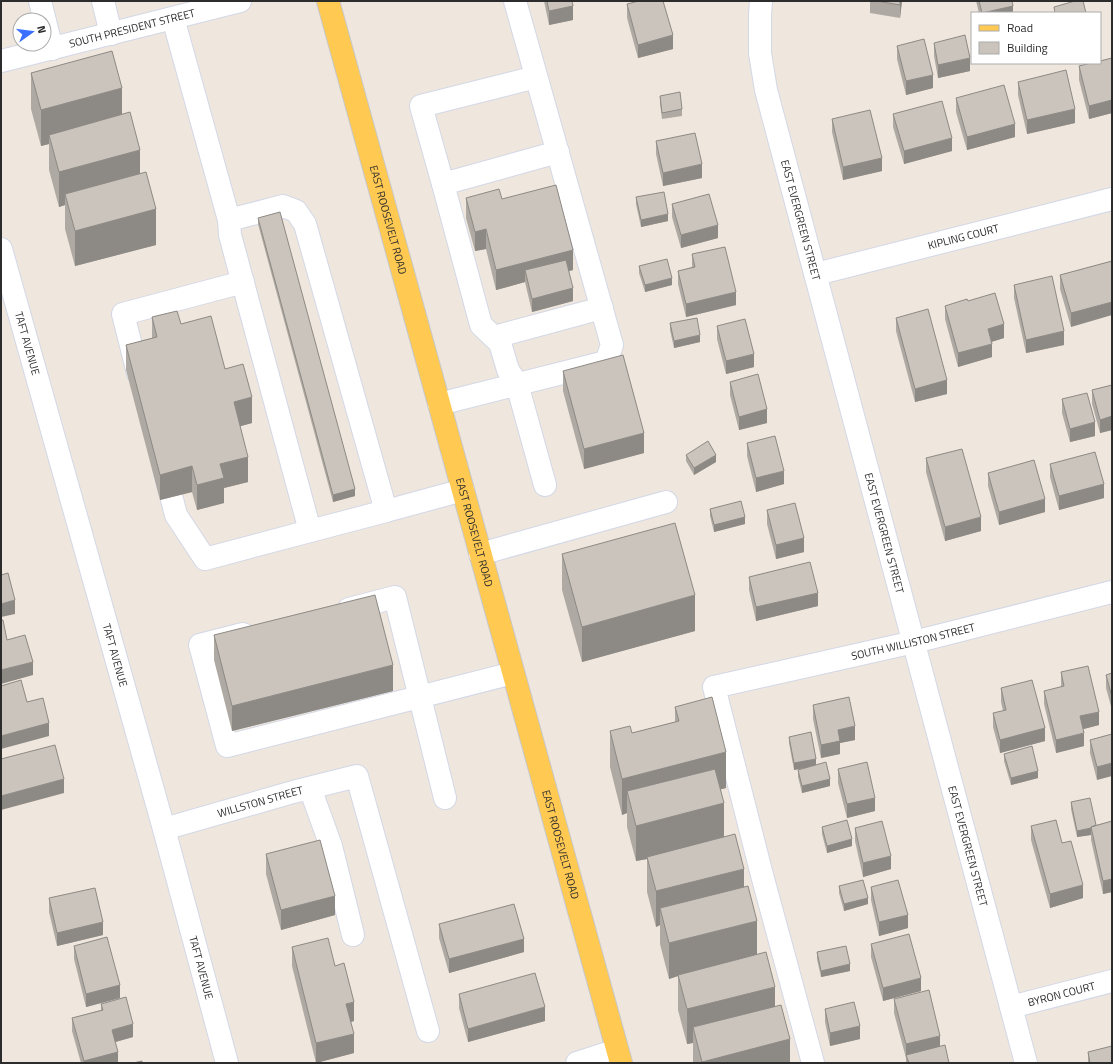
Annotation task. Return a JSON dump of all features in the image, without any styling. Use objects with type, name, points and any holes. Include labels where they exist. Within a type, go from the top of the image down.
[{"type":"main road","name":"EAST ROOSEVELT ROAD","points":[[328,1],[619,1057]]},
{"type":"street","points":[[40,1],[43,12]]},
{"type":"street","points":[[103,1],[111,34]]},
{"type":"street","name":"SOUTH PRESIDENT STREET","points":[[52,48],[240,1]]},
{"type":"street","points":[[439,404],[606,362],[612,345],[515,1]]},
{"type":"street","name":"EAST EVERGREEN STREET","points":[[762,1],[760,15],[760,53],[766,90],[1026,1063]]},
{"type":"street","points":[[174,18],[229,220],[230,235],[310,531]]},
{"type":"street","name":"SOUTH PRESIDENT STREET","points":[[1,61],[36,52]]},
{"type":"street","points":[[536,77],[421,106],[481,325],[500,343],[508,370],[517,384],[545,485]]},
{"type":"street","points":[[443,184],[558,152]]},
{"type":"street","name":"KIPLING COURT","points":[[816,274],[1112,199]]},
{"type":"street","points":[[229,220],[283,206],[296,211],[305,224],[386,511]]},
{"type":"street","name":"TAFT AVENUE","points":[[1,249],[164,828],[227,1063]]},
{"type":"street","points":[[143,390],[123,314],[243,282]]},
{"type":"street","points":[[494,336],[602,308]]},
{"type":"street","points":[[159,451],[176,515],[205,559],[463,490]]},
{"type":"street","points":[[480,554],[666,502]]},
{"type":"street","name":"SOUTH WILLISTON STREET","points":[[813,1063],[762,875],[714,687],[914,642],[1112,592]]},
{"type":"street","points":[[327,614],[394,597],[445,798]]},
{"type":"street","points":[[260,630],[200,645],[227,746],[513,673]]},
{"type":"street","name":"WILLSTON STREET","points":[[164,828],[357,776],[428,1031]]},
{"type":"street","points":[[310,788],[331,846],[353,935]]},
{"type":"street","name":"BYRON COURT","points":[[1011,1007],[1112,981]]},
{"type":"street","points":[[577,1063],[619,1057]]},
{"type":"building","points":[[547,1],[572,1],[573,6],[549,11]]},
{"type":"building","points":[[639,1],[663,1],[673,35],[638,45],[627,4]]},
{"type":"building","points":[[877,1],[900,1],[900,5]]},
{"type":"building","points":[[979,1],[1012,1],[1013,6],[982,12]]},
{"type":"building","points":[[1075,1],[1083,1],[1086,12],[1055,12],[1054,7]]},
{"type":"building","points":[[965,35],[970,58],[938,65],[934,43]]},
{"type":"building","points":[[924,39],[933,75],[906,81],[897,46]]},
{"type":"building","points":[[112,51],[122,88],[41,110],[31,73]]},
{"type":"building","points":[[1112,58],[1112,100],[1089,106],[1079,66],[1087,64],[1101,64],[1101,61]]},
{"type":"building","points":[[1066,70],[1075,109],[1027,120],[1018,82]]},
{"type":"building","points":[[1004,85],[1015,124],[967,137],[956,98]]},
{"type":"building","points":[[680,92],[682,109],[662,113],[660,96]]},
{"type":"building","points":[[942,101],[952,138],[904,151],[893,114]]},
{"type":"building","points":[[870,110],[882,158],[843,167],[832,119]]},
{"type":"building","points":[[130,112],[140,150],[59,172],[49,135]]},
{"type":"building","points":[[695,133],[702,164],[663,173],[656,141]]},
{"type":"building","points":[[146,172],[156,209],[75,231],[65,194]]},
{"type":"building","points":[[556,185],[573,250],[496,270],[486,229],[475,232],[466,198],[499,189],[502,199]]},
{"type":"building","points":[[664,192],[668,214],[641,220],[636,197]]},
{"type":"building","points":[[709,194],[718,225],[681,235],[672,204]]},
{"type":"building","points":[[280,212],[355,489],[333,495],[258,218]]},
{"type":"building","points":[[725,247],[736,292],[686,304],[678,271],[695,267],[692,254]]},
{"type":"building","points":[[667,259],[672,278],[645,285],[639,266]]},
{"type":"building","points":[[566,260],[573,288],[532,299],[525,270]]},
{"type":"building","points":[[1112,261],[1112,302],[1071,313],[1060,275]]},
{"type":"building","points":[[1052,276],[1064,331],[1026,340],[1014,285]]},
{"type":"building","points":[[995,293],[1004,324],[988,329],[992,344],[958,353],[945,306],[967,299],[968,301]]},
{"type":"building","points":[[928,309],[947,380],[915,389],[896,318]]},
{"type":"building","points":[[177,311],[181,324],[211,316],[225,369],[243,364],[252,397],[234,402],[248,457],[220,464],[224,478],[197,485],[192,466],[160,475],[126,345],[157,337],[152,317]]},
{"type":"building","points":[[697,318],[700,335],[674,341],[670,323]]},
{"type":"building","points":[[745,319],[754,354],[726,361],[717,326]]},
{"type":"building","points":[[623,355],[644,433],[584,449],[563,371]]},
{"type":"building","points":[[758,374],[767,409],[739,417],[730,382]]},
{"type":"building","points":[[1112,385],[1112,416],[1100,420],[1092,390]]},
{"type":"building","points":[[1087,393],[1095,422],[1070,429],[1062,399]]},
{"type":"building","points":[[775,436],[784,471],[756,478],[747,443]]},
{"type":"building","points":[[708,441],[716,455],[694,468],[686,455]]},
{"type":"building","points":[[962,449],[981,517],[945,527],[926,458]]},
{"type":"building","points":[[1095,452],[1104,484],[1059,496],[1050,464]]},
{"type":"building","points":[[1034,460],[1045,499],[999,512],[988,473]]},
{"type":"building","points":[[741,501],[745,517],[714,525],[710,509]]},
{"type":"building","points":[[795,503],[804,538],[776,545],[767,510]]},
{"type":"building","points":[[675,523],[695,595],[582,627],[562,554]]},
{"type":"building","points":[[810,562],[818,593],[756,607],[749,577]]},
{"type":"building","points":[[8,573],[15,600],[1,604],[1,575]]},
{"type":"building","points":[[375,595],[393,665],[232,706],[214,635]]},
{"type":"building","points":[[1,620],[3,620],[7,640],[25,635],[33,662],[1,670]]},
{"type":"building","points":[[1088,666],[1099,712],[1080,716],[1084,733],[1056,740],[1044,691],[1064,686],[1061,672]]},
{"type":"building","points":[[1112,673],[1112,697],[1106,675]]},
{"type":"building","points":[[21,680],[27,702],[43,698],[49,723],[1,736],[1,686]]},
{"type":"building","points":[[1032,680],[1045,728],[1000,740],[993,713],[1006,710],[1001,688]]},
{"type":"building","points":[[712,697],[726,752],[622,779],[610,731],[630,726],[632,733],[679,721],[675,707]]},
{"type":"building","points":[[849,697],[855,726],[838,730],[840,741],[821,745],[813,705]]},
{"type":"building","points":[[811,732],[816,759],[794,763],[789,737]]},
{"type":"building","points":[[1112,734],[1112,763],[1097,767],[1090,740]]},
{"type":"building","points":[[55,745],[64,779],[1,796],[1,759]]},
{"type":"building","points":[[1032,746],[1038,771],[1011,778],[1004,754]]},
{"type":"building","points":[[826,762],[830,779],[802,786],[798,770]]},
{"type":"building","points":[[867,762],[875,798],[847,804],[838,769]]},
{"type":"building","points":[[715,769],[724,803],[636,826],[627,791]]},
{"type":"building","points":[[1090,798],[1096,825],[1091,828],[1077,831],[1071,802]]},
{"type":"building","points":[[847,820],[852,839],[827,846],[822,827]]},
{"type":"building","points":[[1056,820],[1062,843],[1071,841],[1083,885],[1050,894],[1031,826]]},
{"type":"building","points":[[882,821],[891,856],[863,863],[855,828]]},
{"type":"building","points":[[1112,821],[1112,879],[1103,881],[1091,827]]},
{"type":"building","points":[[735,834],[744,869],[656,891],[647,857]]},
{"type":"building","points":[[320,840],[335,896],[281,910],[266,854]]},
{"type":"building","points":[[863,880],[868,898],[844,904],[839,886]]},
{"type":"building","points":[[898,880],[908,915],[879,922],[871,887]]},
{"type":"building","points":[[748,886],[757,921],[669,943],[660,908]]},
{"type":"building","points":[[95,888],[103,922],[57,933],[49,898]]},
{"type":"building","points":[[514,904],[524,939],[449,959],[439,924]]},
{"type":"building","points":[[909,934],[921,978],[883,988],[871,944]]},
{"type":"building","points":[[107,937],[120,985],[86,994],[74,946]]},
{"type":"building","points":[[328,938],[335,966],[344,963],[354,1002],[346,1004],[354,1034],[316,1043],[292,947]]},
{"type":"building","points":[[846,946],[850,964],[821,971],[817,952]]},
{"type":"building","points":[[766,952],[775,987],[687,1009],[678,975]]},
{"type":"building","points":[[535,973],[545,1007],[468,1029],[459,994]]},
{"type":"building","points":[[929,990],[940,1036],[906,1044],[894,999]]},
{"type":"building","points":[[126,997],[133,1024],[112,1030],[118,1052],[84,1061],[72,1018],[103,1010],[101,1004]]},
{"type":"building","points":[[854,1002],[860,1026],[830,1033],[825,1009]]},
{"type":"building","points":[[781,1005],[790,1039],[702,1062],[693,1027]]},
{"type":"building","points":[[945,1045],[949,1063],[909,1063],[906,1055]]},
{"type":"building","points":[[1112,1046],[1112,1063],[1090,1063],[1088,1052]]}]
